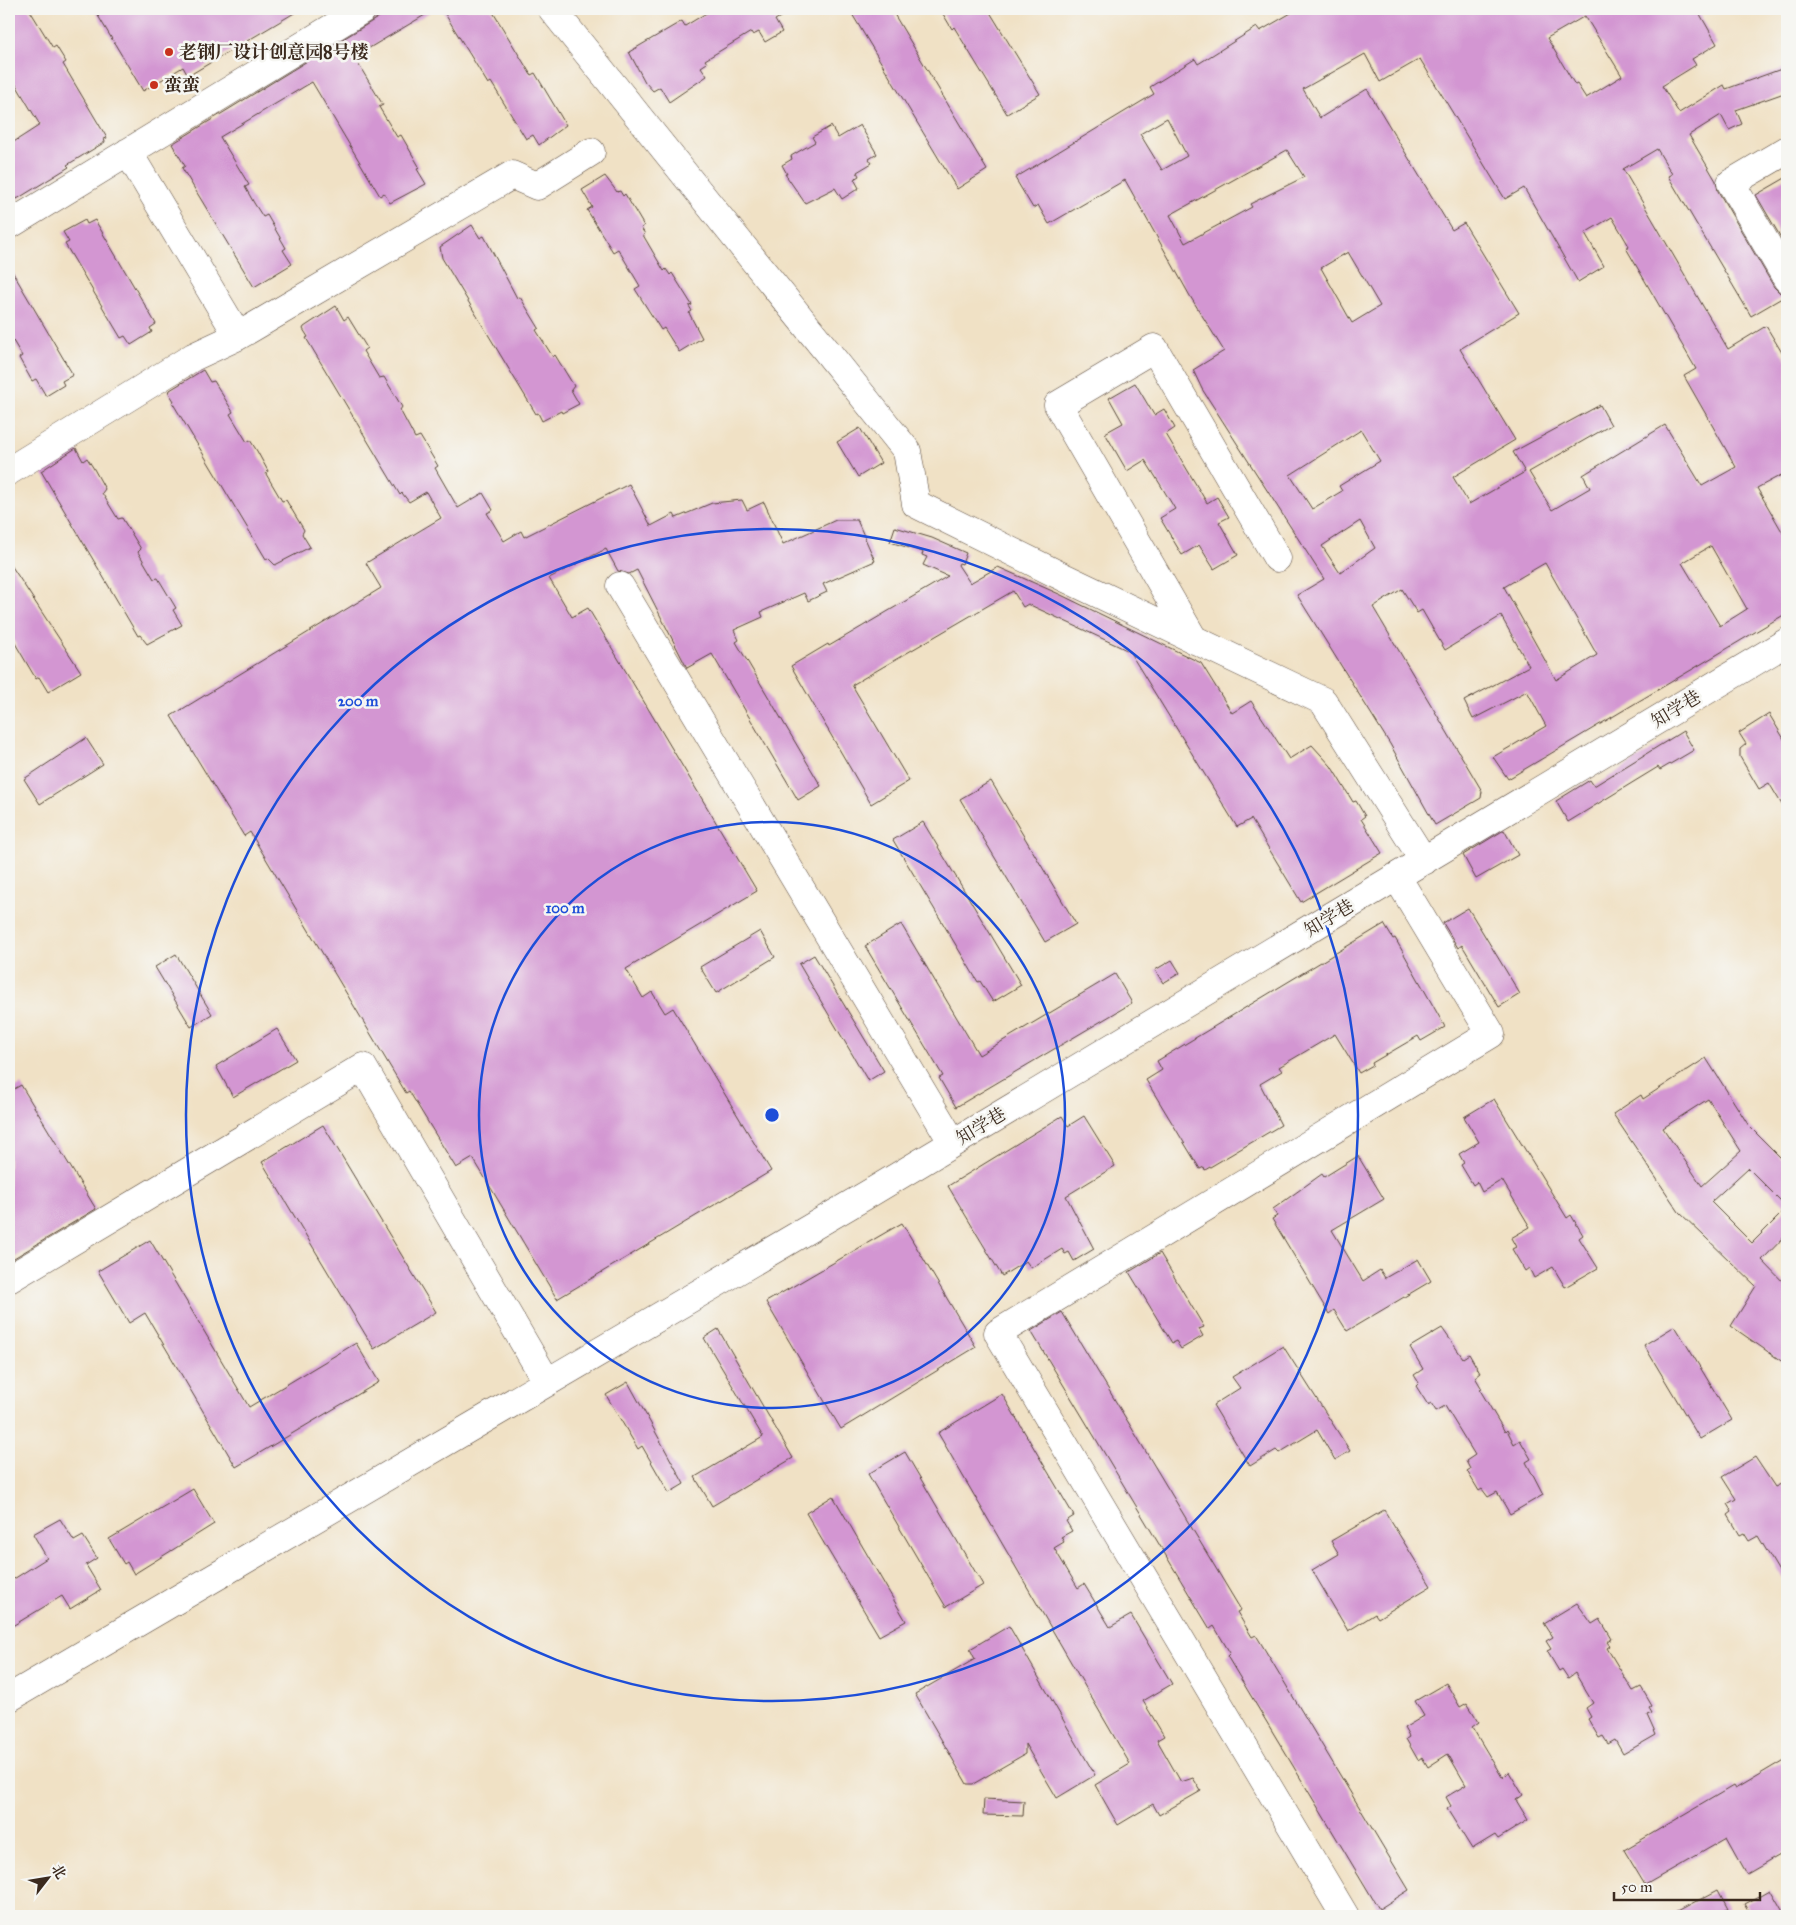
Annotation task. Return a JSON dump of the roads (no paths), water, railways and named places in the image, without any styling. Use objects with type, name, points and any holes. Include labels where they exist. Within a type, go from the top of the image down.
[{"type":"street","points":[[9,225],[363,9]]},
{"type":"street","points":[[552,9],[907,451],[916,504],[1323,701],[1424,861]]},
{"type":"street","points":[[1787,150],[1730,183],[1787,279]]},
{"type":"street","points":[[128,152],[238,336]]},
{"type":"street","points":[[9,471],[193,357],[238,336],[512,175],[537,186],[591,152]]},
{"type":"street","points":[[1194,640],[1058,405],[1154,348],[1277,558]]},
{"type":"street","points":[[620,586],[953,1143]]},
{"type":"street","name":"知学巷","points":[[9,1698],[870,1193],[1787,642]]},
{"type":"street","points":[[1345,1916],[998,1333],[1491,1034],[1397,877]]},
{"type":"street","points":[[9,1279],[363,1067],[547,1382]]},
{"type":"place","name":"老钢厂设计创意园8号楼","points":[[169,52]]},
{"type":"place","name":"蛮蛮","points":[[154,85]]}]
